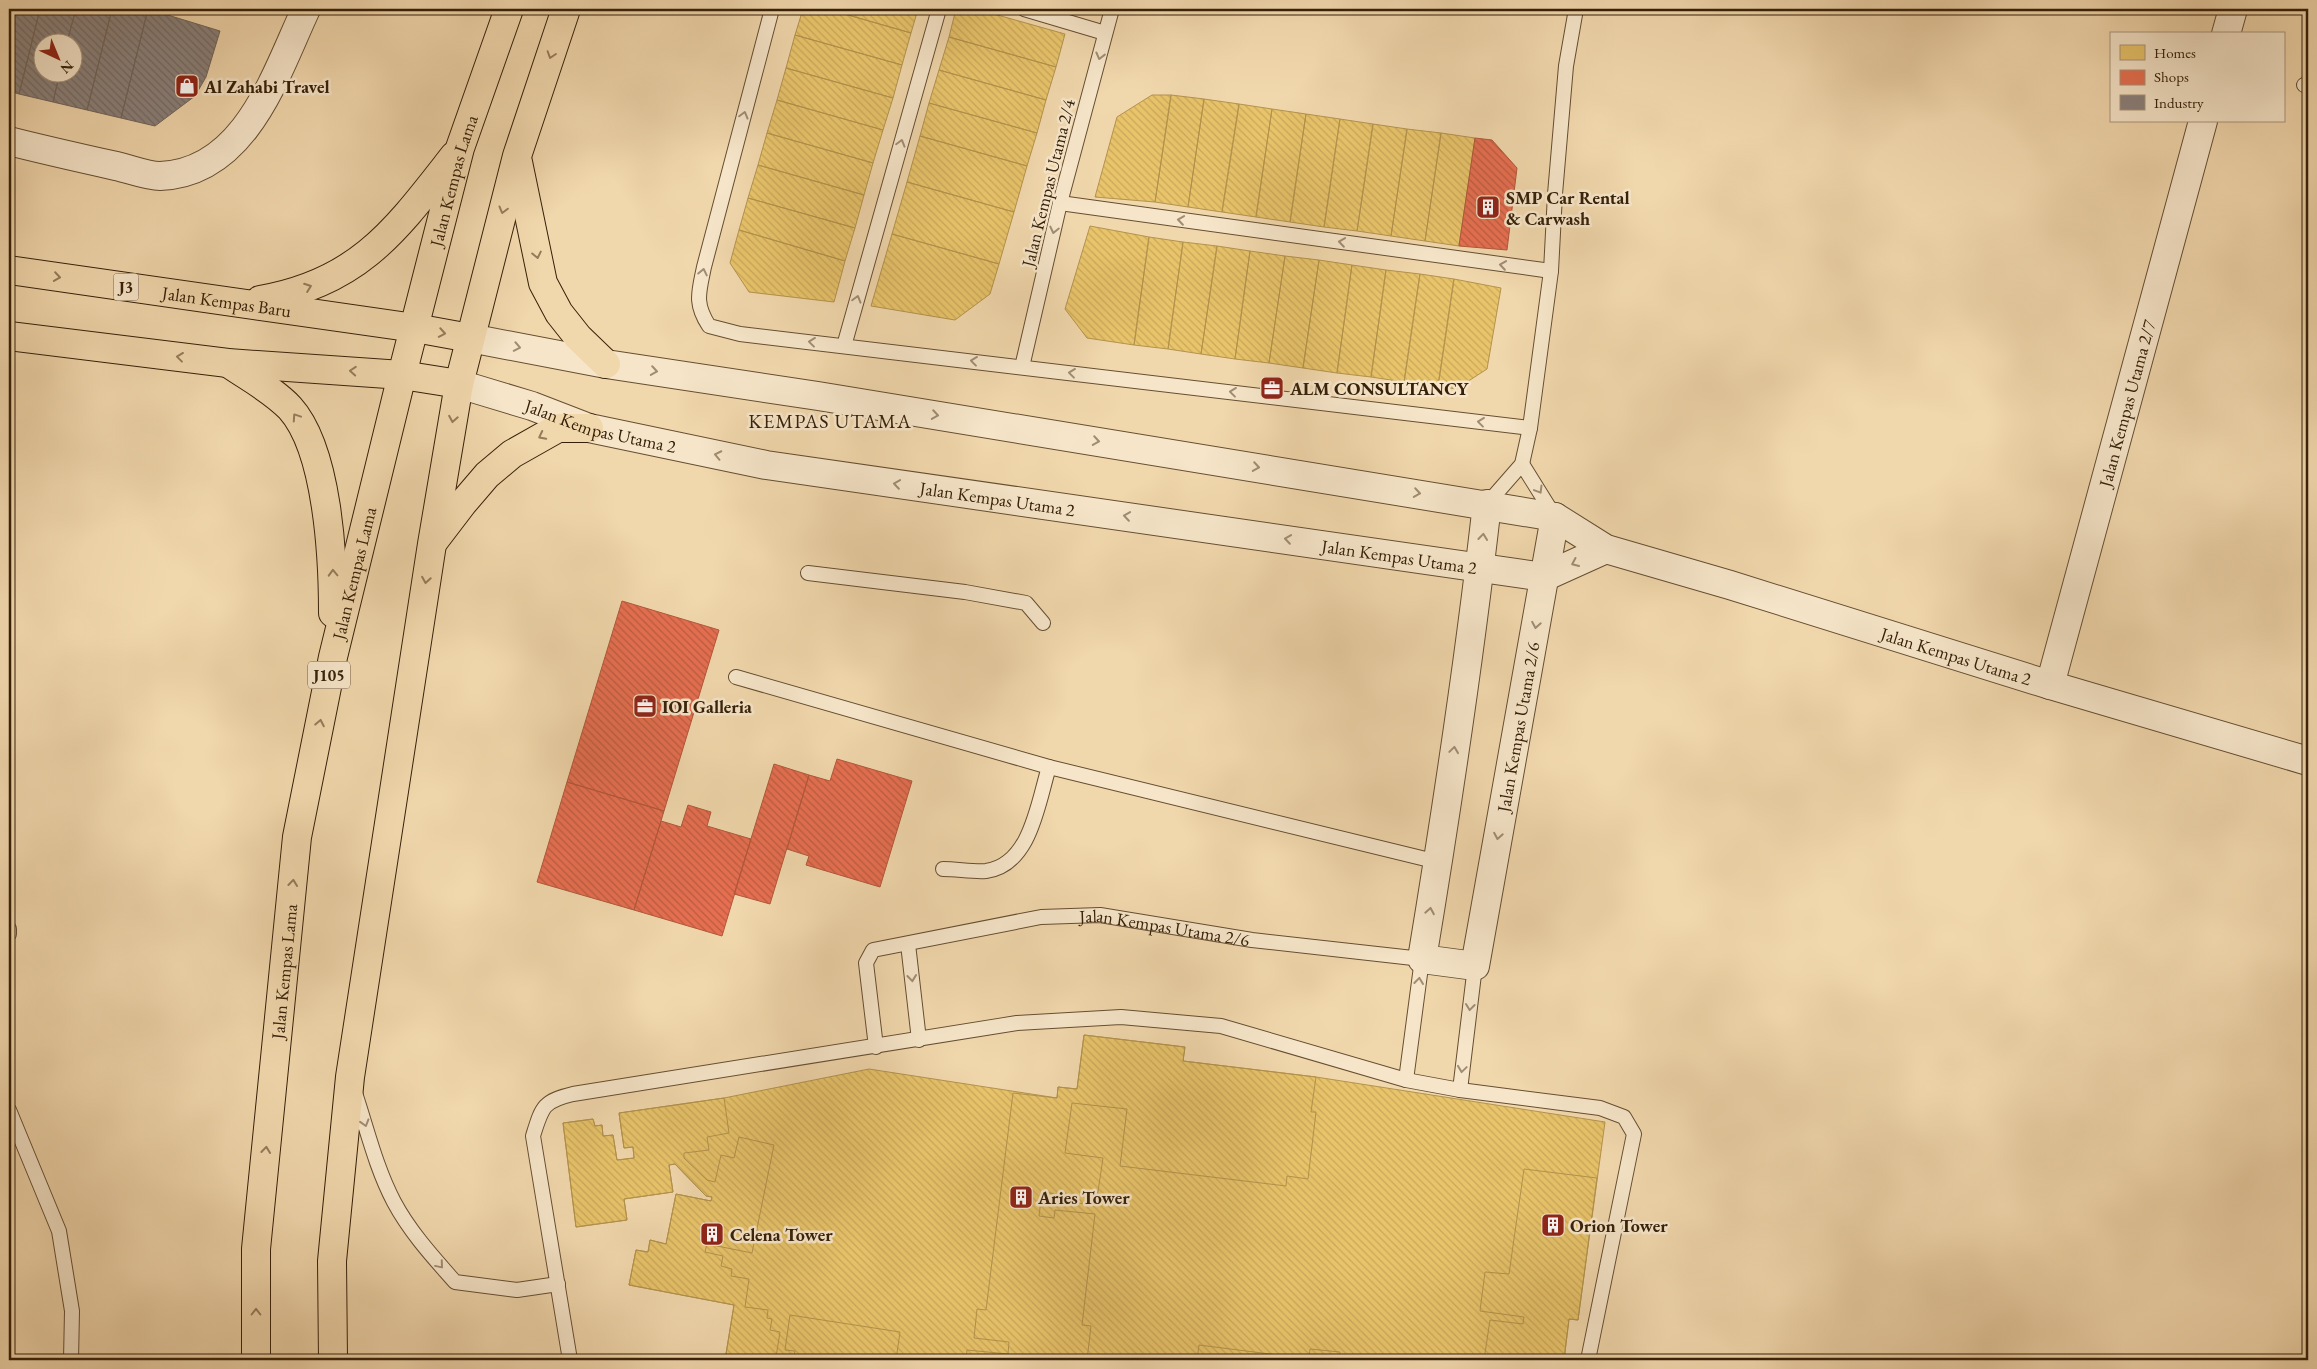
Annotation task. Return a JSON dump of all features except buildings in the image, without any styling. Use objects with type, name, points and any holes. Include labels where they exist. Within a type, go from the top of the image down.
[{"type":"main road","name":"Jalan Kempas Lama","points":[[256,1360],[256,1249],[297,837],[333,657],[460,148],[509,9]]},
{"type":"main road","points":[[334,1360],[332,1261],[350,1076],[432,544],[459,384],[517,156],[566,9]]},
{"type":"main road","points":[[244,303],[284,296],[332,278],[371,253],[406,216],[460,148]]},
{"type":"main road","points":[[517,156],[543,283],[559,313],[578,337],[606,364]]},
{"type":"main road","name":"Jalan Kempas Baru","points":[[9,270],[415,328]]},
{"type":"main road","name":"J3","points":[[415,328],[470,338]]},
{"type":"main road","points":[[9,336],[228,363],[402,375],[459,384]]},
{"type":"main road","points":[[228,363],[290,408],[309,437],[329,526],[333,572],[333,657]]},
{"type":"main road","points":[[432,544],[481,482],[512,454],[558,428],[589,428]]},
{"type":"street","points":[[9,141],[159,176],[189,171],[213,160],[238,138],[256,115],[306,9]]},
{"type":"street","points":[[2227,32],[2233,9]]},
{"type":"street","name":"Jalan Kempas Utama 2/7","points":[[2050,685],[2203,122]]},
{"type":"street","points":[[470,338],[606,364],[838,399],[1487,504],[1555,517]]},
{"type":"street","name":"Jalan Kempas Utama 2","points":[[459,384],[532,406],[589,428],[766,465],[1544,577]]},
{"type":"street","points":[[1422,959],[1438,862],[1480,567],[1487,504]]},
{"type":"street","name":"Jalan Kempas Utama 2","points":[[1555,517],[1606,549],[1730,585],[2050,685],[2308,761]]},
{"type":"street","name":"Jalan Kempas Utama 2/6","points":[[1422,959],[1475,966],[1555,517]]},
{"type":"street","points":[[1544,577],[1606,549]]},
{"type":"lane","points":[[772,9],[704,267],[697,301],[702,315],[709,326],[740,334],[1530,428]]},
{"type":"lane","points":[[844,346],[939,9]]},
{"type":"lane","points":[[1024,9],[1105,33]]},
{"type":"lane","name":"Jalan Kempas Utama 2/4","points":[[1022,367],[1060,203],[1112,9]]},
{"type":"lane","points":[[1487,504],[1522,464],[1530,428],[1551,271],[1555,194],[1566,66],[1576,9]]},
{"type":"lane","points":[[1060,203],[1551,271]]},
{"type":"lane","points":[[1522,464],[1555,517]]},
{"type":"lane","points":[[808,573],[965,592],[1026,602],[1043,623]]},
{"type":"lane","points":[[736,676],[1049,767],[1438,862]]},
{"type":"lane","points":[[943,869],[986,871],[998,867],[1013,858],[1025,842],[1049,767]]},
{"type":"lane","name":"Jalan Kempas Utama 2/6","points":[[876,1047],[866,964],[867,958],[873,950],[1041,917],[1100,915],[1252,940],[1422,959]]},
{"type":"lane","points":[[9,929],[9,934]]},
{"type":"lane","points":[[908,944],[919,1040]]},
{"type":"lane","points":[[1406,1080],[1422,959]]},
{"type":"lane","name":"Jalan Kempas Utama 2/6","points":[[1460,1090],[1475,966]]},
{"type":"lane","points":[[570,1360],[533,1136],[540,1114],[552,1099],[573,1094],[1017,1023],[1130,1018],[1221,1026],[1406,1080],[1460,1090],[1600,1108],[1624,1117],[1634,1134],[1588,1360]]},
{"type":"lane","points":[[350,1076],[380,1172],[394,1203],[414,1234],[455,1282],[517,1290],[558,1284]]},
{"type":"lane","points":[[9,1110],[59,1231],[72,1311],[71,1360]]},
{"type":"place","name":"Al Zahabi Travel","points":[[187,86]]},
{"type":"place","name":"SMP Car Rental & Carwash","points":[[1488,207]]},
{"type":"place","name":"ALM CONSULTANCY","points":[[1272,388]]},
{"type":"place","name":"IOI Galleria","points":[[645,706]]},
{"type":"place","name":"Aries Tower","points":[[1021,1197]]},
{"type":"place","name":"Orion Tower","points":[[1553,1225]]},
{"type":"place","name":"Celena Tower","points":[[712,1234]]},
{"type":"district","name":"KEMPAS UTAMA","points":[[830,421]]}]
